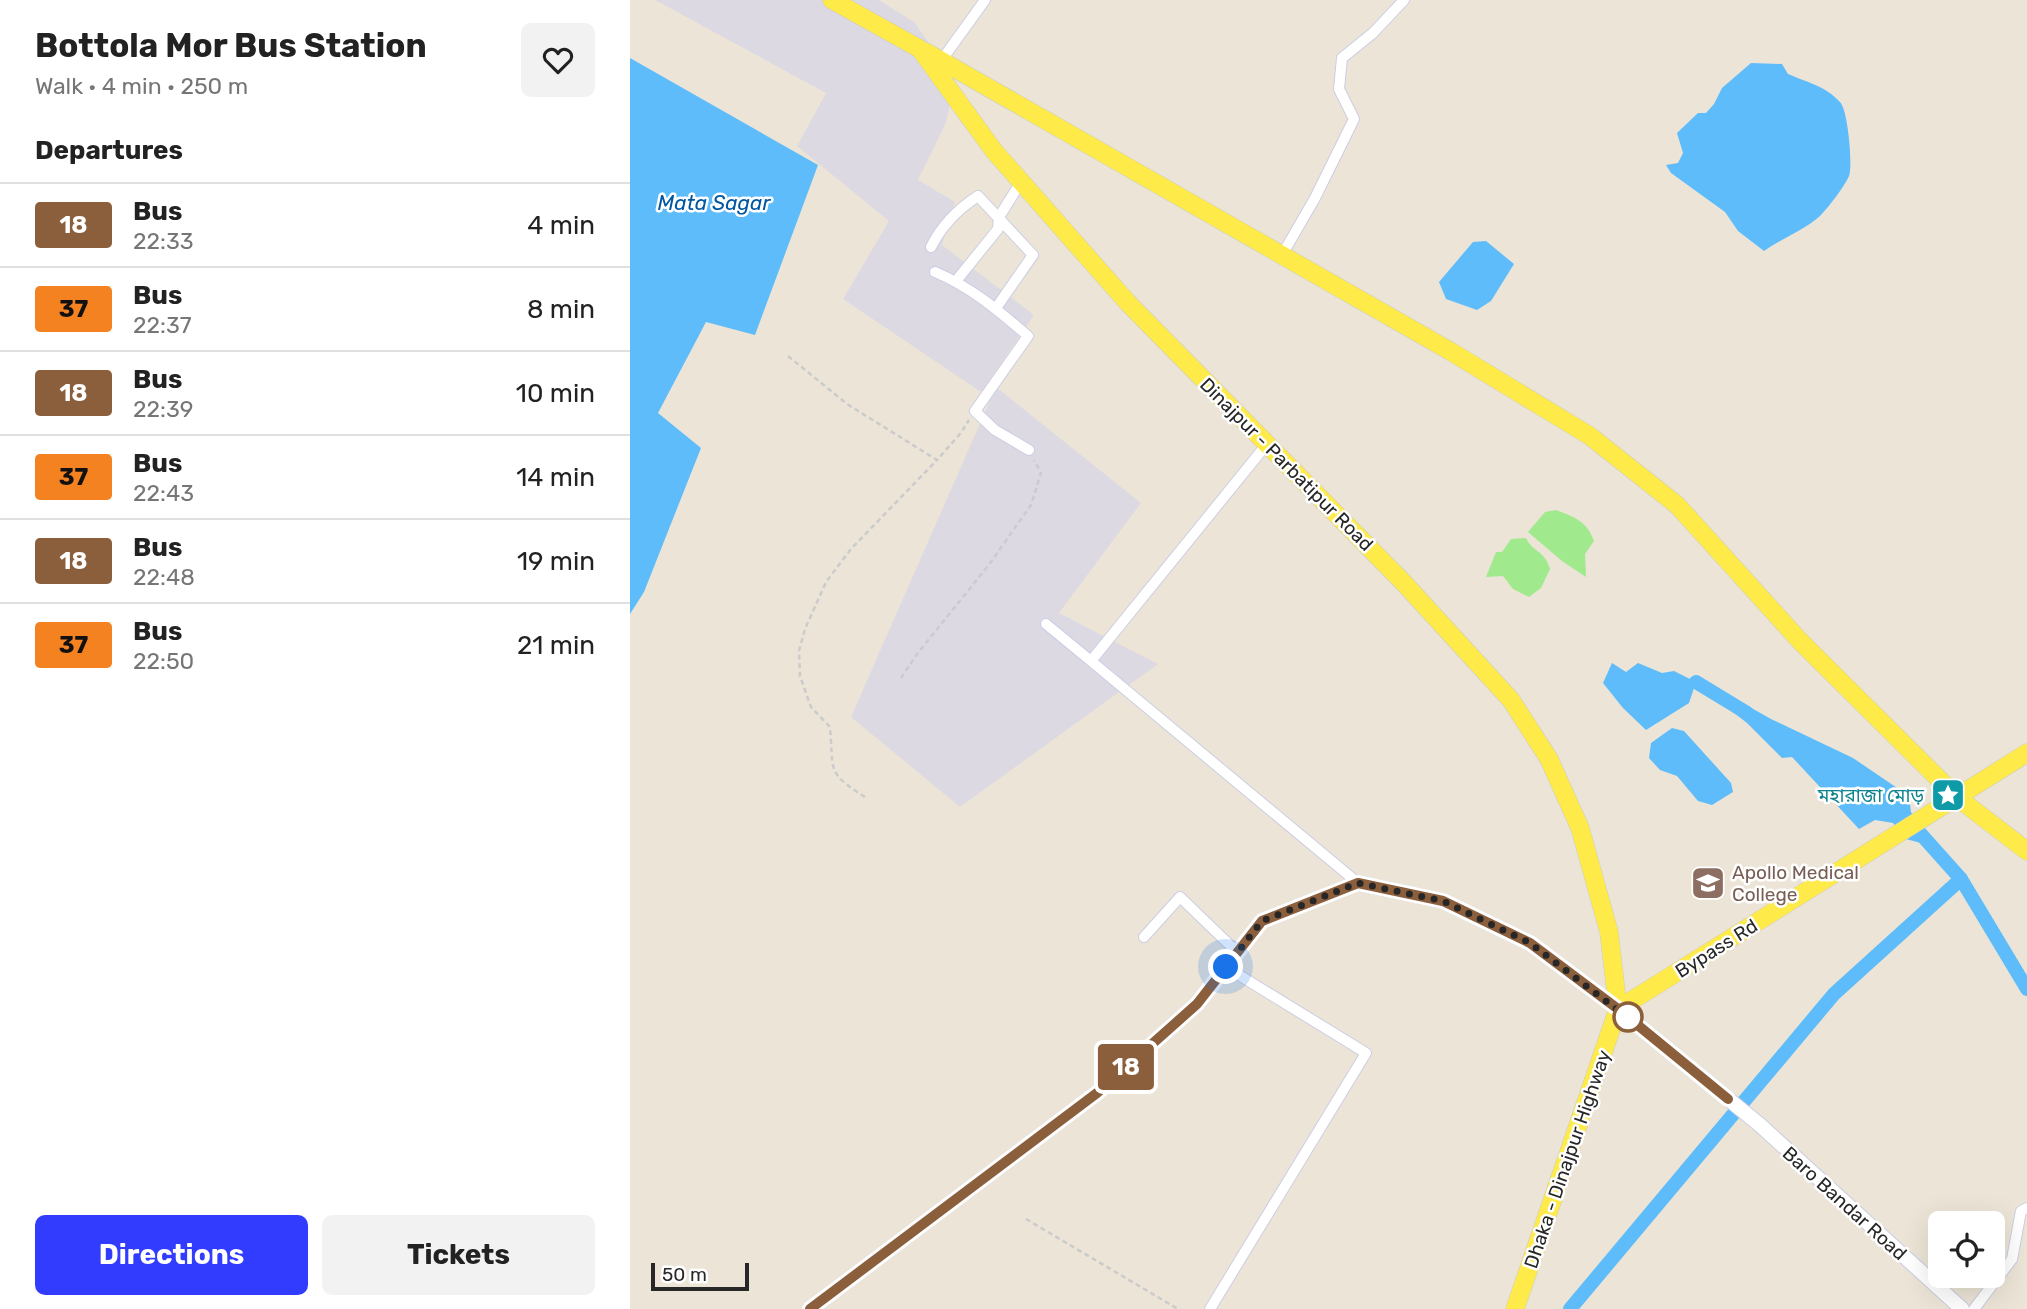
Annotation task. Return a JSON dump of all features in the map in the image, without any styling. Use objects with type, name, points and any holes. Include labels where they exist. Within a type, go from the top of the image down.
[{"type":"main road","name":"Dinajpur - Parbatipur Road","points":[[832,0],[920,48],[994,151],[1128,303],[1403,582],[1511,700],[1549,759],[1580,828],[1609,932],[1618,1009]]},
{"type":"main road","points":[[920,48],[1450,351],[1590,436],[1677,505],[1800,641],[1958,798],[2027,851]]},
{"type":"main road","name":"Bypass Rd","points":[[1618,1009],[2027,753]]},
{"type":"main road","name":"Dhaka - Dinajpur Highway","points":[[1516,1309],[1618,1009]]},
{"type":"street","points":[[941,61],[985,0]]},
{"type":"street","points":[[1282,255],[1315,198],[1353,119],[1339,89],[1342,58],[1373,33],[1404,0]]},
{"type":"street","points":[[956,281],[998,229],[999,217],[1021,182]]},
{"type":"street","points":[[931,247],[938,232],[962,206],[978,195],[1033,255],[996,308]]},
{"type":"street","points":[[935,272],[956,281],[996,308],[1028,336],[975,411],[995,430],[1029,450]]},
{"type":"street","points":[[1091,661],[1267,444]]},
{"type":"street","points":[[810,1309],[1097,1093],[1197,1004],[1262,921],[1358,883],[1046,624]]},
{"type":"street","name":"Baro Bandar Road","points":[[1358,883],[1443,901],[1530,943],[1618,1009],[1760,1125],[1962,1309]]},
{"type":"street","points":[[1144,937],[1180,897],[1237,952]]},
{"type":"street","points":[[1210,1309],[1366,1052],[1226,967]]},
{"type":"street","points":[[1975,1309],[2012,1259],[2021,1211],[2027,1208]]},
{"type":"path","points":[[788,356],[847,404],[937,460]]},
{"type":"path","points":[[864,797],[843,783],[831,767],[830,727],[811,707],[800,676],[799,651],[805,629],[827,582],[851,549],[960,435],[975,411]]},
{"type":"path","points":[[901,678],[988,566],[1031,505],[1041,473],[1029,450]]},
{"type":"path","points":[[1026,1219],[1178,1309]]},
{"type":"shaded area","points":[[655,0],[879,0],[914,22],[955,79],[946,123],[918,180],[955,202],[942,245],[1034,315],[981,392],[843,299],[889,221],[797,146],[826,93]]},
{"type":"shaded area","points":[[996,387],[1141,503],[1059,613],[1158,664],[960,807],[851,717]]},
{"type":"green space","points":[[1556,510],[1579,521],[1591,534],[1594,541],[1585,554],[1586,577],[1528,532],[1545,512]]},
{"type":"green space","points":[[1526,538],[1545,558],[1550,569],[1541,588],[1529,597],[1513,589],[1503,576],[1486,577],[1496,552],[1502,552],[1511,539]]},
{"type":"water","name":"Mata Sagar","points":[[630,58],[818,165],[755,335],[706,322],[658,413],[701,448],[644,592],[630,614]]},
{"type":"water","points":[[1751,63],[1782,64],[1788,74],[1834,96],[1843,107],[1850,150],[1849,176],[1827,208],[1807,226],[1764,251],[1738,231],[1725,212],[1671,173],[1666,165],[1678,163],[1683,153],[1677,133],[1698,113],[1706,113],[1722,88]]},
{"type":"water","points":[[1486,241],[1514,264],[1491,301],[1477,310],[1446,299],[1439,282],[1473,242]]},
{"type":"water","points":[[1612,663],[1626,672],[1638,663],[1662,673],[1674,671],[1696,682],[1689,703],[1646,730],[1623,708],[1603,683]]},
{"type":"water","points":[[1739,701],[1853,758],[1909,796],[1911,812],[1932,846],[1906,839],[1893,823],[1875,820],[1859,829],[1792,757],[1782,758],[1729,709]]},
{"type":"water","points":[[1672,728],[1684,731],[1731,783],[1733,792],[1712,805],[1698,801],[1677,776],[1660,770],[1649,758],[1651,743]]},
{"type":"waterway","points":[[1696,682],[1747,713]]},
{"type":"waterway","points":[[1919,832],[1961,879],[2027,989]]},
{"type":"waterway","points":[[1570,1309],[1834,994],[1961,879]]},
{"type":"bus line","name":"18","points":[[810,1309],[1097,1093],[1197,1004],[1262,921],[1358,883],[1443,901],[1530,943],[1618,1009],[1728,1099]]},
{"type":"place","name":"মহারাজা মোড়","points":[[1948,795]]},
{"type":"place","name":"Apollo Medical College","points":[[1708,883]]},
{"type":"route","points":[[1226,967],[1262,921],[1358,883],[1443,901],[1530,943],[1636,1024],[1628,1017]]}]
